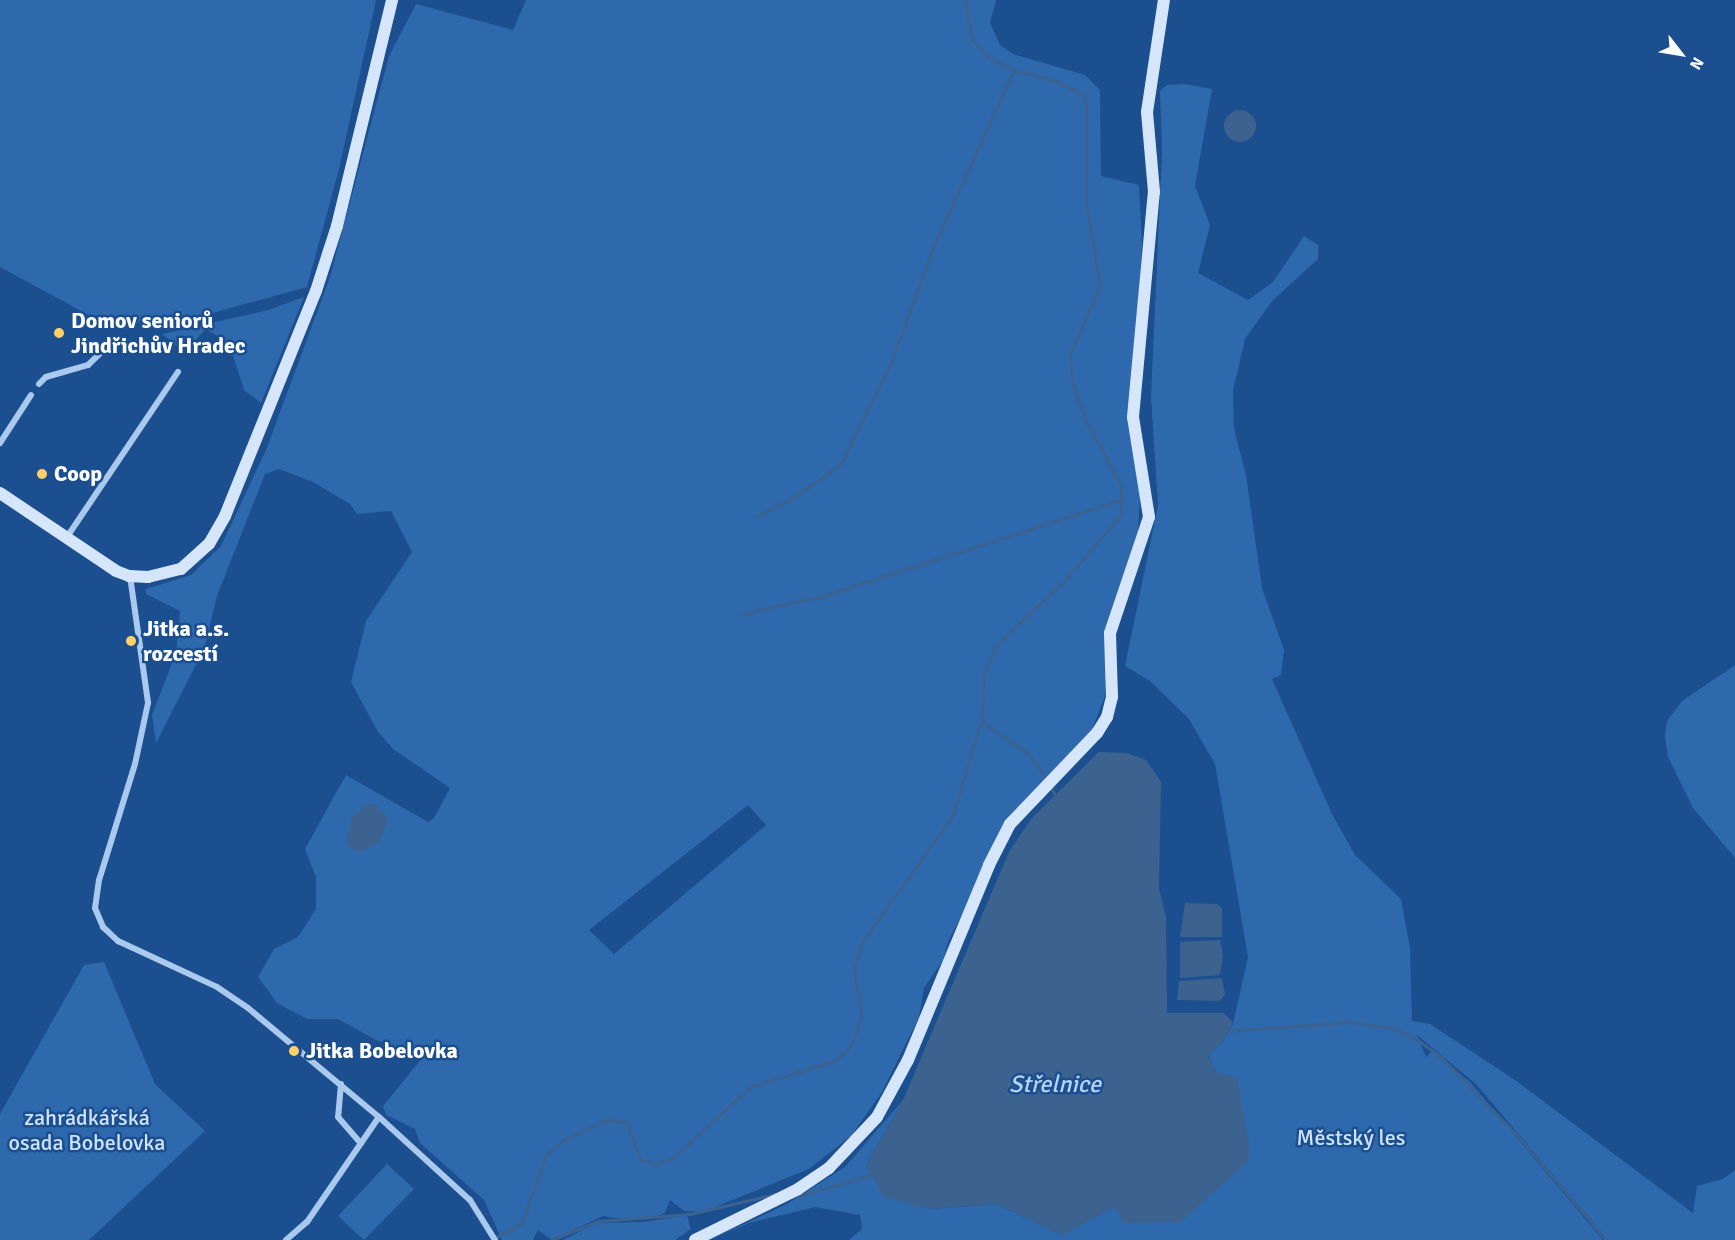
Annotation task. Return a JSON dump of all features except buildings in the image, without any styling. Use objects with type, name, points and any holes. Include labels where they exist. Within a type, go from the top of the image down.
[{"type":"street","points":[[0,493],[129,576],[148,577],[181,569],[209,544],[225,516],[316,291],[337,226],[392,0]]},
{"type":"street","points":[[695,1240],[821,1173],[877,1117],[908,1060],[988,865],[1010,824],[1097,734],[1107,717],[1112,697],[1110,633],[1149,517],[1133,417],[1154,192],[1147,112],[1164,0]]},
{"type":"street","points":[[39,384],[45,377],[88,364],[108,346]]},
{"type":"street","points":[[67,538],[178,372]]},
{"type":"street","points":[[0,443],[31,395]]},
{"type":"street","points":[[129,576],[148,703],[135,764],[99,880],[97,916],[118,941],[233,997],[340,1084],[470,1200],[489,1224],[495,1240]]},
{"type":"street","points":[[340,1084],[338,1117],[361,1143]]},
{"type":"street","points":[[286,1240],[307,1222],[379,1118]]},
{"type":"green space","points":[[0,0],[376,0],[339,169],[307,287],[158,328],[141,320],[131,330],[105,324],[0,267]]},
{"type":"green space","points":[[526,0],[996,0],[990,23],[1000,45],[1013,54],[1085,75],[1100,90],[1101,176],[1139,185],[1142,244],[1131,417],[1140,495],[1138,535],[1108,642],[1105,696],[1089,737],[993,854],[948,942],[943,960],[924,988],[919,1017],[882,1092],[851,1136],[809,1169],[703,1212],[684,1211],[670,1200],[665,1213],[658,1216],[630,1220],[603,1216],[552,1240],[538,1230],[533,1240],[502,1240],[484,1200],[420,1143],[415,1129],[386,1115],[383,1106],[423,1057],[376,1040],[338,1019],[307,1019],[277,1003],[258,977],[274,949],[298,937],[316,909],[316,877],[305,849],[346,775],[428,822],[434,818],[450,788],[393,749],[378,732],[351,682],[366,621],[412,552],[391,511],[357,514],[350,504],[313,482],[279,469],[265,474],[217,596],[204,649],[156,743],[152,715],[176,653],[180,611],[146,594],[146,589],[191,575],[221,546],[266,450],[330,277],[389,56],[416,4],[513,30]],"holes":[[[748,805],[766,825],[614,954],[589,930]]]},
{"type":"green space","name":"Městský les","points":[[1185,84],[1212,89],[1195,186],[1210,225],[1198,273],[1248,300],[1273,282],[1304,236],[1318,245],[1318,259],[1272,301],[1245,339],[1233,391],[1234,429],[1246,475],[1262,588],[1284,650],[1281,675],[1272,679],[1332,814],[1355,855],[1401,899],[1410,948],[1412,1021],[1430,1024],[1515,1080],[1693,1213],[1697,1186],[1723,1179],[1735,1170],[1735,1240],[1608,1240],[1476,1084],[1417,1035],[1426,1057],[1432,1051],[1470,1082],[1603,1240],[849,1240],[862,1229],[860,1215],[815,1207],[749,1223],[710,1240],[787,1204],[845,1167],[903,1100],[866,1166],[928,1209],[997,1204],[1062,1235],[1216,1072],[1208,1055],[1223,1041],[1233,1024],[1248,957],[1215,764],[1189,719],[1150,681],[1125,666],[1158,506],[1151,397],[1162,152],[1160,91],[1167,85]]},
{"type":"green space","points":[[304,297],[261,403],[244,390],[233,355],[218,345],[219,337],[206,329],[184,352],[162,334],[268,310]]},
{"type":"green space","points":[[1735,665],[1735,858],[1693,808],[1668,757],[1665,736],[1667,721],[1682,701]]},
{"type":"green space","name":"zahrádkářská osada Bobelovka","points":[[104,962],[155,1084],[205,1131],[89,1240],[0,1240],[0,1114],[84,965]]},
{"type":"green space","points":[[387,1164],[414,1189],[364,1240],[338,1216]]},
{"type":"green space","points":[[687,1215],[691,1229],[675,1240],[563,1240],[596,1223],[644,1222]]},
{"type":"water","points":[[1240,110],[1252,114],[1256,126],[1252,138],[1240,142],[1228,138],[1224,126],[1228,114]]},
{"type":"water","name":"Střelnice","points":[[1099,752],[1127,753],[1146,760],[1161,782],[1159,888],[1166,918],[1167,1013],[1224,1013],[1233,1023],[1223,1041],[1208,1056],[1216,1072],[1237,1077],[1250,1149],[1248,1162],[1180,1222],[1123,1223],[1115,1207],[1062,1235],[997,1204],[928,1209],[884,1197],[866,1166],[903,1100],[1009,852],[1031,819]]},
{"type":"water","points":[[375,804],[388,818],[379,841],[364,851],[353,850],[345,842],[353,816],[366,805]]},
{"type":"water","points":[[1185,903],[1217,904],[1222,908],[1222,937],[1180,937]]},
{"type":"water","points":[[1220,940],[1223,956],[1220,975],[1180,978],[1180,942]]},
{"type":"water","points":[[1222,978],[1225,994],[1220,1001],[1177,1000],[1179,981]]},
{"type":"waterway","points":[[491,1240],[522,1223],[546,1155],[565,1139],[606,1120],[626,1122],[640,1159],[657,1164],[673,1158],[750,1087],[834,1061],[849,1049],[862,1017],[854,969],[861,944],[953,815],[981,721],[984,675],[996,645],[1065,580],[1121,515],[1121,485],[1086,421],[1073,385],[1070,354],[1100,286],[1086,202],[1086,105],[1082,94],[1056,81],[1014,70],[987,56],[972,39],[965,0]]},
{"type":"waterway","points":[[756,517],[796,496],[841,464],[891,363],[935,243],[1014,70]]},
{"type":"waterway","points":[[740,614],[823,596],[1123,499]]},
{"type":"waterway","points":[[981,721],[1031,756],[1047,779]]},
{"type":"waterway","points":[[1050,785],[1056,798]]},
{"type":"waterway","points":[[1227,1031],[1350,1022],[1393,1028],[1418,1040],[1442,1058],[1515,1133],[1606,1240]]},
{"type":"waterway","points":[[798,1196],[875,1174]]},
{"type":"waterway","points":[[551,1240],[598,1221],[690,1214],[776,1194]]},
{"type":"place","name":"Domov seniorů Jindřichův Hradec","points":[[59,333]]},
{"type":"place","name":"Coop","points":[[42,474]]},
{"type":"place","name":"Jitka a.s. rozcestí","points":[[131,641]]},
{"type":"place","name":"Jitka Bobelovka","points":[[294,1051]]}]
